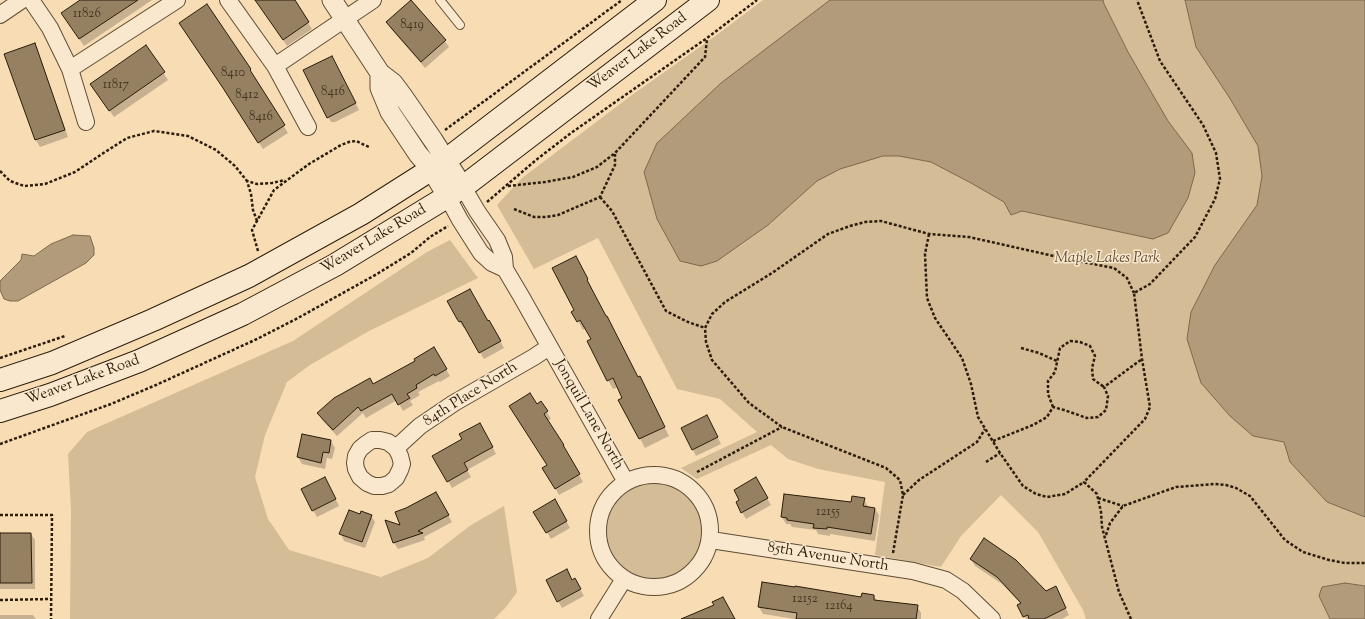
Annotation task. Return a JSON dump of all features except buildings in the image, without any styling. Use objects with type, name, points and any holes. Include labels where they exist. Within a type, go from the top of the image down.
[{"type":"main road","name":"Weaver Lake Road","points":[[0,380],[59,360],[153,320],[249,276],[361,214],[439,165],[655,0]]},
{"type":"main road","name":"Weaver Lake Road","points":[[0,411],[50,395],[139,361],[243,314],[335,265],[455,192],[708,0]]},
{"type":"street","points":[[0,15],[22,0]]},
{"type":"street","points":[[31,0],[50,28],[70,69],[86,122]]},
{"type":"street","points":[[70,69],[176,0]]},
{"type":"street","points":[[228,0],[275,66],[308,127]]},
{"type":"street","name":"Jonquil Lane North","points":[[332,0],[380,73],[393,83],[402,95],[455,192],[460,220],[481,253],[492,263],[505,269],[626,482],[611,495],[601,511],[597,530],[600,549],[609,566],[624,579]]},
{"type":"street","points":[[275,66],[373,0]]},
{"type":"street","name":"84th Place North","points":[[396,448],[420,426],[454,403],[549,347]]},
{"type":"street","points":[[599,619],[624,579],[641,586],[660,588],[678,583],[693,573],[705,558],[711,540],[711,525],[704,504],[700,498],[678,480],[665,476],[652,475],[638,477],[626,482]]},
{"type":"street","name":"85th Avenue North","points":[[711,540],[891,568],[946,580],[963,591],[992,619]]},
{"type":"lane","points":[[440,0],[460,25]]},
{"type":"path","points":[[447,129],[622,0]]},
{"type":"path","points":[[485,205],[536,160],[571,133],[707,38],[756,0]]},
{"type":"path","points":[[1134,294],[1150,284],[1195,237],[1215,199],[1220,178],[1216,153],[1203,124],[1160,61],[1138,0]]},
{"type":"path","points":[[507,186],[573,177],[597,166],[615,153],[705,57],[707,38]]},
{"type":"path","points":[[0,171],[10,181],[24,186],[45,184],[75,172],[127,138],[154,131],[188,136],[216,150],[235,166],[247,181],[252,210],[256,221]]},
{"type":"path","points":[[258,252],[252,230],[274,190],[309,164],[345,144],[356,141],[368,147]]},
{"type":"path","points":[[514,210],[534,217],[546,217],[558,215],[600,197],[615,165],[615,153]]},
{"type":"path","points":[[247,181],[257,184],[288,180]]},
{"type":"path","points":[[600,197],[612,211],[666,311],[688,322],[705,328]]},
{"type":"path","points":[[891,568],[903,495],[900,480],[886,468],[782,427],[749,403],[728,380],[712,360],[706,342],[705,328],[712,314],[724,302],[772,273],[828,234],[865,222],[881,221],[929,234],[977,239],[1114,268],[1127,278],[1134,294],[1142,359],[1150,406],[1145,419],[1084,482],[1065,494],[1047,497],[1036,494],[1023,486],[1000,453],[978,417],[971,384],[962,358],[935,318],[927,298],[925,254],[929,234]]},
{"type":"path","points":[[0,444],[111,404],[244,345],[298,318],[377,274],[408,255],[430,237],[451,224]]},
{"type":"path","points":[[1070,341],[1080,342],[1090,346],[1094,356],[1092,368],[1093,379],[1104,387],[1108,396],[1106,410],[1098,417],[1087,418],[1053,407],[1048,394],[1048,381],[1055,372],[1060,348],[1070,341]]},
{"type":"path","points":[[1021,348],[1057,361]]},
{"type":"path","points":[[1104,387],[1142,359]]},
{"type":"path","points":[[993,441],[1033,425],[1047,417],[1053,407]]},
{"type":"path","points":[[698,472],[782,427]]},
{"type":"path","points":[[903,495],[919,480],[977,442],[985,429]]},
{"type":"path","points":[[986,462],[1000,453]]},
{"type":"path","points":[[1084,482],[1097,494],[1105,538],[1119,592],[1131,619]]},
{"type":"path","points":[[1105,538],[1110,523],[1123,506],[1176,488],[1215,484],[1226,485],[1236,488],[1250,496],[1285,540],[1302,552],[1345,563],[1365,563]]},
{"type":"path","points":[[1098,498],[1123,506]]},
{"type":"path","points":[[0,515],[52,515],[51,619]]},
{"type":"path","points":[[0,600],[51,599]]},
{"type":"green space","name":"Maple Lakes Park","points":[[763,0],[1365,0],[1365,619],[1086,619],[1083,610],[1038,532],[1001,495],[961,536],[941,567],[875,555],[885,482],[818,469],[788,459],[771,445],[697,479],[681,468],[757,432],[720,399],[677,389],[598,238],[534,269],[497,205],[522,178],[632,95]]},
{"type":"green space","points":[[450,240],[478,278],[369,331],[310,365],[287,382],[265,435],[255,477],[268,519],[289,550],[381,577],[428,558],[471,525],[504,506],[517,592],[506,607],[494,619],[70,619],[71,510],[68,454],[87,432],[293,341],[427,252]]},
{"type":"green space","points":[[655,483],[674,487],[689,498],[700,513],[704,532],[700,551],[689,566],[674,577],[655,581],[636,577],[621,566],[610,551],[606,532],[610,513],[621,498],[636,487]]},
{"type":"shaded area","points":[[830,0],[1103,0],[1128,52],[1168,121],[1192,153],[1195,173],[1188,198],[1168,233],[1153,239],[1022,211],[1011,215],[1004,202],[931,162],[899,156],[883,156],[840,169],[817,181],[768,225],[717,261],[701,266],[680,261],[657,219],[644,172],[657,143],[721,83]]},
{"type":"shaded area","points":[[1185,0],[1365,0],[1365,517],[1327,502],[1290,462],[1284,442],[1253,436],[1230,416],[1201,383],[1187,339],[1191,312],[1215,265],[1257,205],[1262,176],[1258,146],[1229,97],[1196,47]]},
{"type":"shaded area","points":[[73,235],[90,236],[94,248],[94,255],[86,263],[18,301],[4,299],[0,290],[0,281],[21,260],[22,254],[34,256],[51,244]]},
{"type":"shaded area","points":[[1345,583],[1365,586],[1365,619],[1330,619],[1319,596],[1322,587]]}]
